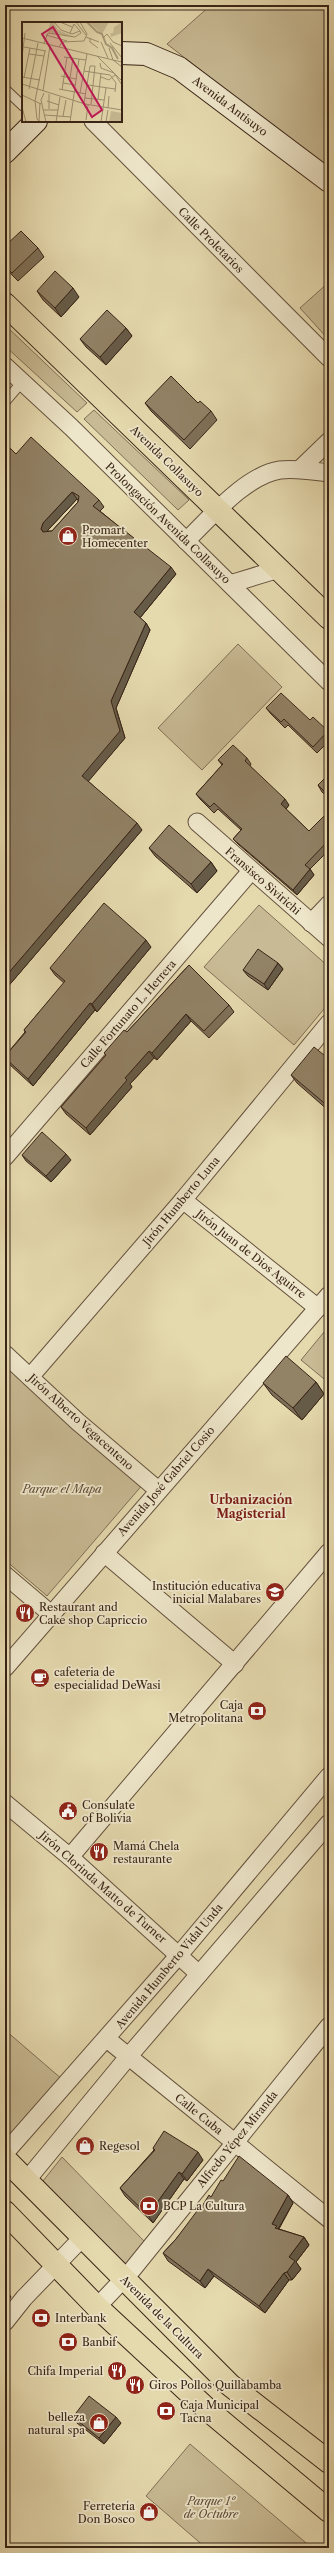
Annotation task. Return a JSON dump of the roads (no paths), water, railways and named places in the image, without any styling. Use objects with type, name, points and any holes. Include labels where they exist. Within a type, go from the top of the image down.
[{"type":"main road","name":"Avenida Collasuyo","points":[[5,304],[329,618]]},
{"type":"main road","name":"Avenida de la Cultura","points":[[5,2159],[230,2385],[329,2462]]},
{"type":"main road","points":[[5,2212],[97,2307],[208,2410],[329,2511]]},
{"type":"street","name":"Avenida Antisuyo","points":[[122,53],[146,54],[179,68],[329,181]]},
{"type":"street","points":[[5,152],[35,122]]},
{"type":"street","name":"Calle Proletarios","points":[[94,122],[329,358]]},
{"type":"street","name":"Prolongación Avenida Collasuyo","points":[[5,366],[329,682]]},
{"type":"street","points":[[300,469],[329,441]]},
{"type":"street","points":[[186,541],[218,510],[260,476],[279,470],[300,469],[329,472]]},
{"type":"street","points":[[230,584],[279,569]]},
{"type":"street","name":"Fransisco Sivirichi","points":[[197,822],[329,938]]},
{"type":"street","name":"Calle Fortunato L. Herrera","points":[[5,1157],[251,871]]},
{"type":"street","points":[[312,923],[329,904]]},
{"type":"street","name":"Jirón Humberto Luna","points":[[30,1377],[183,1200],[329,1023]]},
{"type":"street","name":"Jirón Juan de Dios Aguirre","points":[[183,1200],[324,1301]]},
{"type":"street","name":"Avenida José Gabriel Cosio","points":[[5,1668],[158,1490],[324,1301]]},
{"type":"street","name":"Jirón Alberto Vegacenteno","points":[[5,1354],[78,1422],[158,1490]]},
{"type":"street","points":[[70,1858],[329,1552]]},
{"type":"street","points":[[104,1553],[235,1664]]},
{"type":"street","points":[[5,1575],[51,1614]]},
{"type":"street","name":"Avenida Humberto Vidal Unda","points":[[5,2153],[107,2039],[329,1776]]},
{"type":"street","name":"Jirón Clorinda Matto de Turner","points":[[5,1803],[70,1858],[199,1974]]},
{"type":"street","points":[[26,2181],[128,2057],[329,1823]]},
{"type":"street","name":"Alfredo Yépez Miranda","points":[[97,2307],[124,2279],[329,2026]]},
{"type":"street","name":"Calle Cuba","points":[[107,2039],[329,2219]]},
{"type":"street","points":[[5,2322],[24,2298],[82,2238]]},
{"type":"lane","points":[[5,89],[22,105]]},
{"type":"lane","points":[[5,402],[22,382]]},
{"type":"place","name":"Promart Homecenter","points":[[68,536]]},
{"type":"place","name":"Institución educativa inicial Malabares","points":[[275,1592]]},
{"type":"place","name":"Restaurant and Cake shop Capriccio","points":[[25,1613]]},
{"type":"place","name":"cafeteria de especialidad DeWasi","points":[[40,1678]]},
{"type":"place","name":"Caja Metropolitana","points":[[257,1711]]},
{"type":"place","name":"Consulate of Bolivia","points":[[68,1811]]},
{"type":"place","name":"Mamá Chela restaurante","points":[[99,1852]]},
{"type":"place","name":"Regesol","points":[[85,2146]]},
{"type":"place","name":"BCP La Cultura","points":[[149,2206]]},
{"type":"place","name":"Interbank","points":[[41,2318]]},
{"type":"place","name":"Banbif","points":[[68,2342]]},
{"type":"place","name":"Chifa Imperial","points":[[117,2371]]},
{"type":"place","name":"Giros Pollos Quillabamba","points":[[135,2385]]},
{"type":"place","name":"Caja Municipal Tacna","points":[[166,2411]]},
{"type":"place","name":"belleza natural spa","points":[[99,2423]]},
{"type":"place","name":"Ferretería Don Bosco","points":[[149,2512]]},
{"type":"district","name":"Urbanización Magisterial","points":[[251,1507]]},
{"type":"park label","name":"Parque el Mapa","points":[[62,1489]]},
{"type":"park label","name":"Parque 1º de Octubre","points":[[211,2507]]}]
